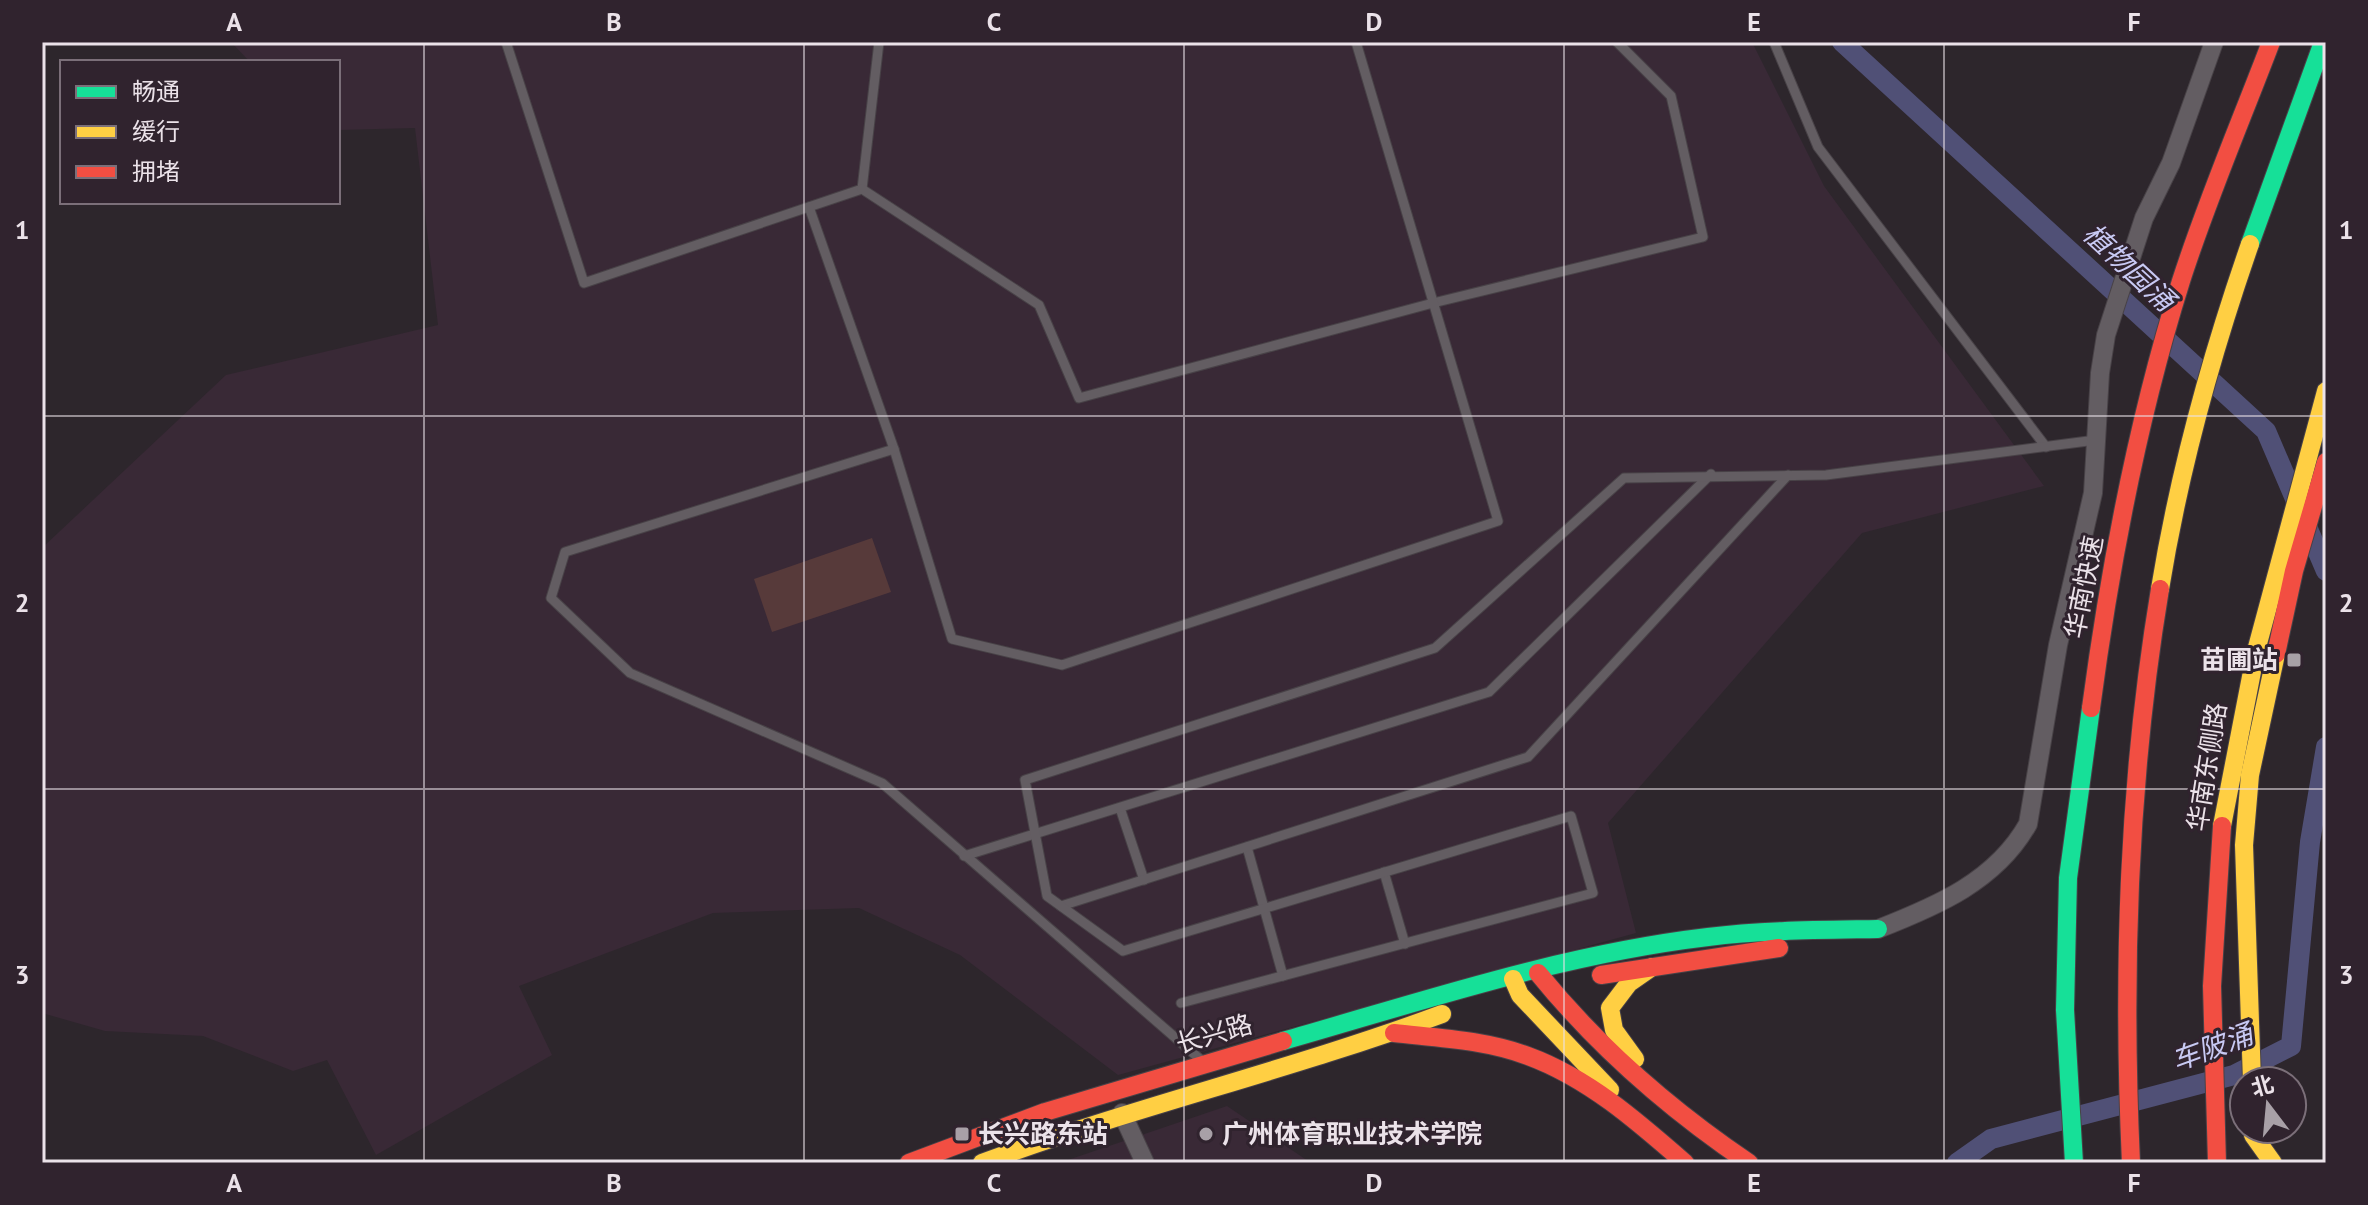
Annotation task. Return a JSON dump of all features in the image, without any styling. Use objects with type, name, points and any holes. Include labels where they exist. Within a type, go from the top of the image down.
[{"type":"main road","name":"华南快速","points":[[2074,1163],[2065,1010],[2068,878],[2096,664],[2154,376],[2182,279],[2271,42]]},
{"type":"main road","points":[[2131,1163],[2124,1017],[2130,798],[2142,692],[2168,543],[2197,420],[2224,326],[2323,42]]},
{"type":"main road","name":"华南东侧路","points":[[2217,1156],[2213,965],[2224,812],[2258,630],[2324,398]]},
{"type":"main road","name":"华南东侧路","points":[[2252,1065],[2244,845],[2250,775],[2294,571],[2326,462]]},
{"type":"main road","points":[[1543,980],[1813,944],[1878,929]]},
{"type":"main road","points":[[1543,980],[1685,940],[1786,931],[1878,929]]},
{"type":"main road","points":[[1651,1090],[1631,1052],[1614,1030],[1610,1008],[1629,983],[1654,965]]},
{"type":"main road","points":[[1543,980],[1565,1009],[1651,1090],[1749,1163]]},
{"type":"main road","name":"长兴路","points":[[909,1163],[1079,1100],[1205,1064],[1513,991],[1543,980]]},
{"type":"main road","points":[[1513,991],[1638,1122]]},
{"type":"main road","name":"长兴路","points":[[982,1163],[1122,1113],[1465,1008]]},
{"type":"main road","points":[[1391,1033],[1474,1043],[1527,1056],[1585,1083],[1638,1122],[1685,1163]]},
{"type":"main road","points":[[2261,1145],[2273,1163]]},
{"type":"street","points":[[1878,929],[1958,893],[2014,849],[2028,824],[2058,645],[2093,493],[2099,440],[2100,373],[2106,335],[2144,218],[2171,163],[2214,42]]},
{"type":"street","points":[[1122,1113],[1145,1163]]},
{"type":"lane","points":[[506,42],[584,283],[862,189]]},
{"type":"lane","points":[[862,189],[879,42]]},
{"type":"lane","points":[[809,207],[894,449],[952,639],[1062,665],[1498,521],[1356,42]]},
{"type":"lane","points":[[862,189],[1039,305],[1079,398],[1433,303],[1703,237],[1671,96],[1617,42]]},
{"type":"lane","points":[[1774,42],[1818,147],[2046,447]]},
{"type":"lane","points":[[1181,1003],[1593,893],[1571,816],[1123,951],[1047,896],[1038,833],[1025,780],[1435,648],[1624,478],[1711,474],[1826,475],[2099,440]]},
{"type":"lane","points":[[894,449],[565,552],[551,598],[630,673],[882,783],[1205,1064],[1216,1084]]},
{"type":"lane","points":[[964,856],[1489,692],[1711,474]]},
{"type":"lane","points":[[1061,906],[1528,757],[1788,475]]},
{"type":"lane","points":[[1120,808],[1144,880]]},
{"type":"lane","points":[[1247,847],[1283,976]]},
{"type":"lane","points":[[1384,872],[1405,944]]},
{"type":"shaded area","points":[[231,42],[1752,42],[1824,186],[2044,486],[1862,533],[1608,823],[1636,933],[1118,1075],[960,955],[859,908],[713,913],[519,986],[552,1055],[376,1155],[327,1060],[293,1071],[203,1036],[105,1031],[42,1013],[42,548],[226,375],[438,325],[415,128],[340,130],[340,60],[248,60]]},
{"type":"shaded area","points":[[872,538],[891,592],[772,632],[754,579]]},
{"type":"shaded area","name":"广州体育职业技术学院","points":[[1227,1106],[1311,1163],[1059,1163]]},
{"type":"waterway","name":"植物园涌","points":[[1842,42],[2266,431],[2326,571]]},
{"type":"waterway","name":"车陂涌","points":[[1957,1163],[1991,1139],[2234,1075],[2291,1046],[2310,842],[2326,747]]},
{"type":"traffic: fast","points":[[2250,244],[2323,42]]},
{"type":"traffic: fast","points":[[2074,1163],[2065,1010],[2068,878],[2091,708]]},
{"type":"traffic: fast","points":[[1283,1041],[1494,980],[1600,955],[1729,935],[1878,929]]},
{"type":"traffic: slow","points":[[2160,589],[2198,415],[2250,244]]},
{"type":"traffic: slow","points":[[2222,826],[2256,651],[2326,391]]},
{"type":"traffic: slow","points":[[2251,1065],[2244,845],[2250,775],[2276,654]]},
{"type":"traffic: slow","points":[[1635,1059],[1614,1030],[1610,1008],[1629,983],[1652,967]]},
{"type":"traffic: slow","points":[[1513,979],[1520,995],[1610,1090]]},
{"type":"traffic: slow","points":[[982,1163],[1442,1014]]},
{"type":"traffic: slow","points":[[2260,1145],[2273,1163]]},
{"type":"traffic: jam","points":[[2091,708],[2127,492],[2151,385],[2181,281],[2271,42]]},
{"type":"traffic: jam","points":[[2276,654],[2294,571],[2326,462]]},
{"type":"traffic: jam","points":[[2131,1163],[2127,1019],[2130,876],[2141,733],[2160,589]]},
{"type":"traffic: jam","points":[[2217,1163],[2212,986],[2222,826]]},
{"type":"traffic: jam","points":[[1601,975],[1779,948]]},
{"type":"traffic: jam","points":[[1538,973],[1585,1027],[1636,1076],[1749,1163]]},
{"type":"traffic: jam","points":[[1394,1033],[1495,1046],[1550,1065],[1611,1102],[1685,1163]]},
{"type":"traffic: jam","points":[[909,1163],[1045,1112],[1283,1041]]},
{"type":"place","name":"苗圃站","points":[[2294,660]]},
{"type":"place","name":"长兴路东站","points":[[962,1134]]},
{"type":"place","name":"广州体育职业技术学院","points":[[1206,1134]]}]
